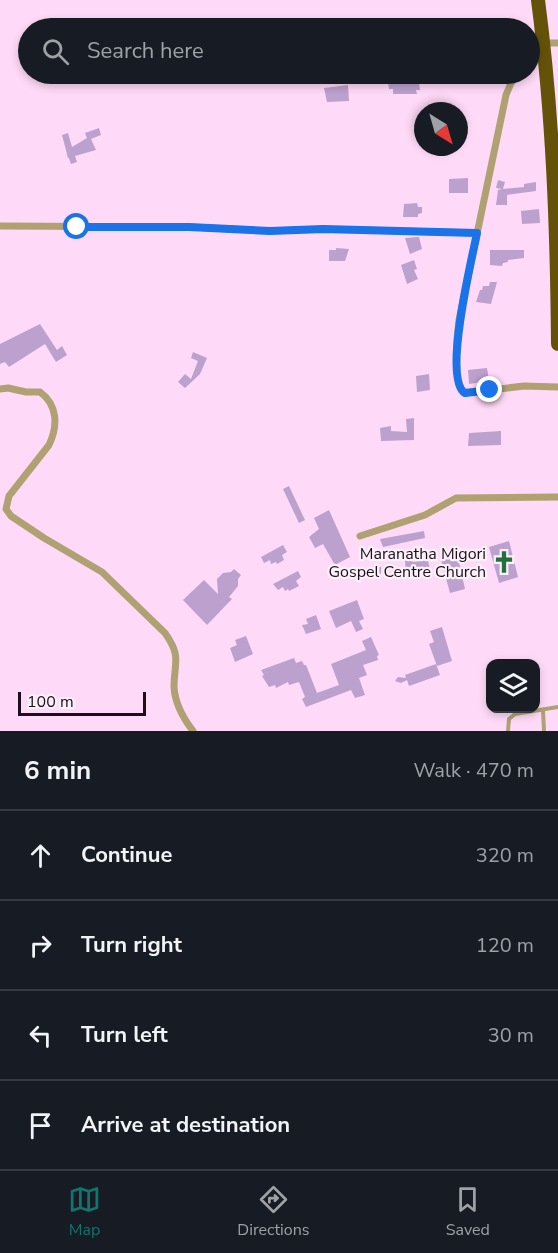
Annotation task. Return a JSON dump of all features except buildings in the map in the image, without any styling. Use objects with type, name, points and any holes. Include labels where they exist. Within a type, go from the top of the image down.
[{"type":"highway","points":[[538,0],[545,57],[556,208],[558,344]]},
{"type":"street","points":[[543,43],[558,43]]},
{"type":"street","points":[[540,58],[545,57]]},
{"type":"street","points":[[511,84],[506,94],[458,331],[460,389],[465,393],[524,386],[558,387]]},
{"type":"street","points":[[0,226],[189,227],[270,231],[334,229],[477,233]]},
{"type":"street","points":[[0,389],[8,387],[26,392],[40,392],[52,405],[55,417],[53,436],[49,445],[9,496],[5,505],[8,513],[44,538],[102,572],[165,633],[177,658],[174,687],[176,701],[193,731]]},
{"type":"street","points":[[360,536],[425,515],[456,498],[558,497]]},
{"type":"lane","points":[[508,731],[509,719],[515,714],[558,707]]},
{"type":"lane","points":[[543,710],[544,731]]},
{"type":"place","name":"Maranatha Migori Gospel Centre Church","points":[[504,562]]},
{"type":"route","points":[[77,227],[477,233],[459,320],[457,344],[459,386],[465,393],[490,390]]}]
